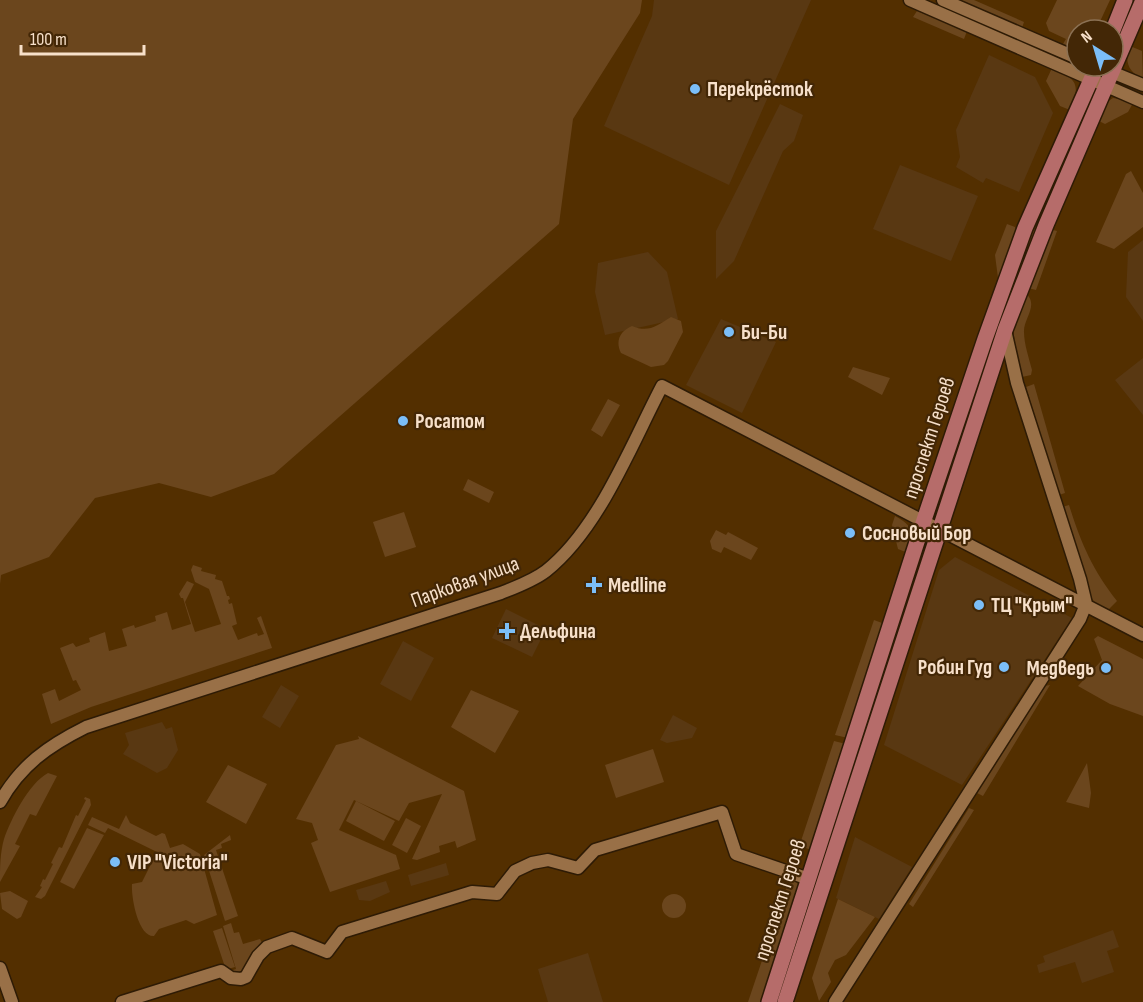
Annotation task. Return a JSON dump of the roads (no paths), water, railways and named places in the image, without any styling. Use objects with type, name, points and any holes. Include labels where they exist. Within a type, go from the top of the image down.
[{"type":"main road","points":[[1118,18],[1125,0]]},
{"type":"main road","name":"проспект Героев","points":[[1125,31],[1143,0]]},
{"type":"main road","name":"проспект Героев","points":[[769,1002],[966,392],[1021,239],[1098,78]]},
{"type":"main road","name":"проспект Героев","points":[[785,1002],[1005,330],[1046,225],[1099,78]]},
{"type":"street","points":[[910,0],[1050,61],[1065,65]]},
{"type":"street","points":[[943,0],[1065,53]]},
{"type":"street","points":[[1106,78],[1143,102]]},
{"type":"street","points":[[1116,78],[1143,85]]},
{"type":"street","points":[[835,1002],[1080,619],[1086,604],[1017,383],[1005,330]]},
{"type":"street","name":"Парковая улица","points":[[0,802],[7,790],[33,760],[55,743],[86,728],[501,593],[526,583],[544,572],[573,545],[589,522],[662,386],[924,520]]},
{"type":"street","points":[[924,520],[1143,634]]},
{"type":"street","points":[[122,1002],[221,971],[231,978],[241,979],[246,977],[258,956],[267,947],[292,938],[327,952],[342,932],[472,892],[497,894],[515,871],[532,863],[548,860],[578,868],[595,850],[722,812],[736,854],[809,879]]},
{"type":"street","points":[[0,971],[12,1002]]},
{"type":"place","name":"Перекрёсток","points":[[695,89]]},
{"type":"place","name":"Би-Би","points":[[729,332]]},
{"type":"place","name":"Росатом","points":[[403,421]]},
{"type":"place","name":"Сосновый Бор","points":[[850,533]]},
{"type":"place","name":"Medline","points":[[594,585]]},
{"type":"place","name":"ТЦ \"Крым\"","points":[[979,605]]},
{"type":"place","name":"Дельфина","points":[[507,631]]},
{"type":"place","name":"Робин Гуд","points":[[1004,667]]},
{"type":"place","name":"Медведь","points":[[1106,668]]},
{"type":"place","name":"VIP \"Victoria\"","points":[[115,862]]}]
